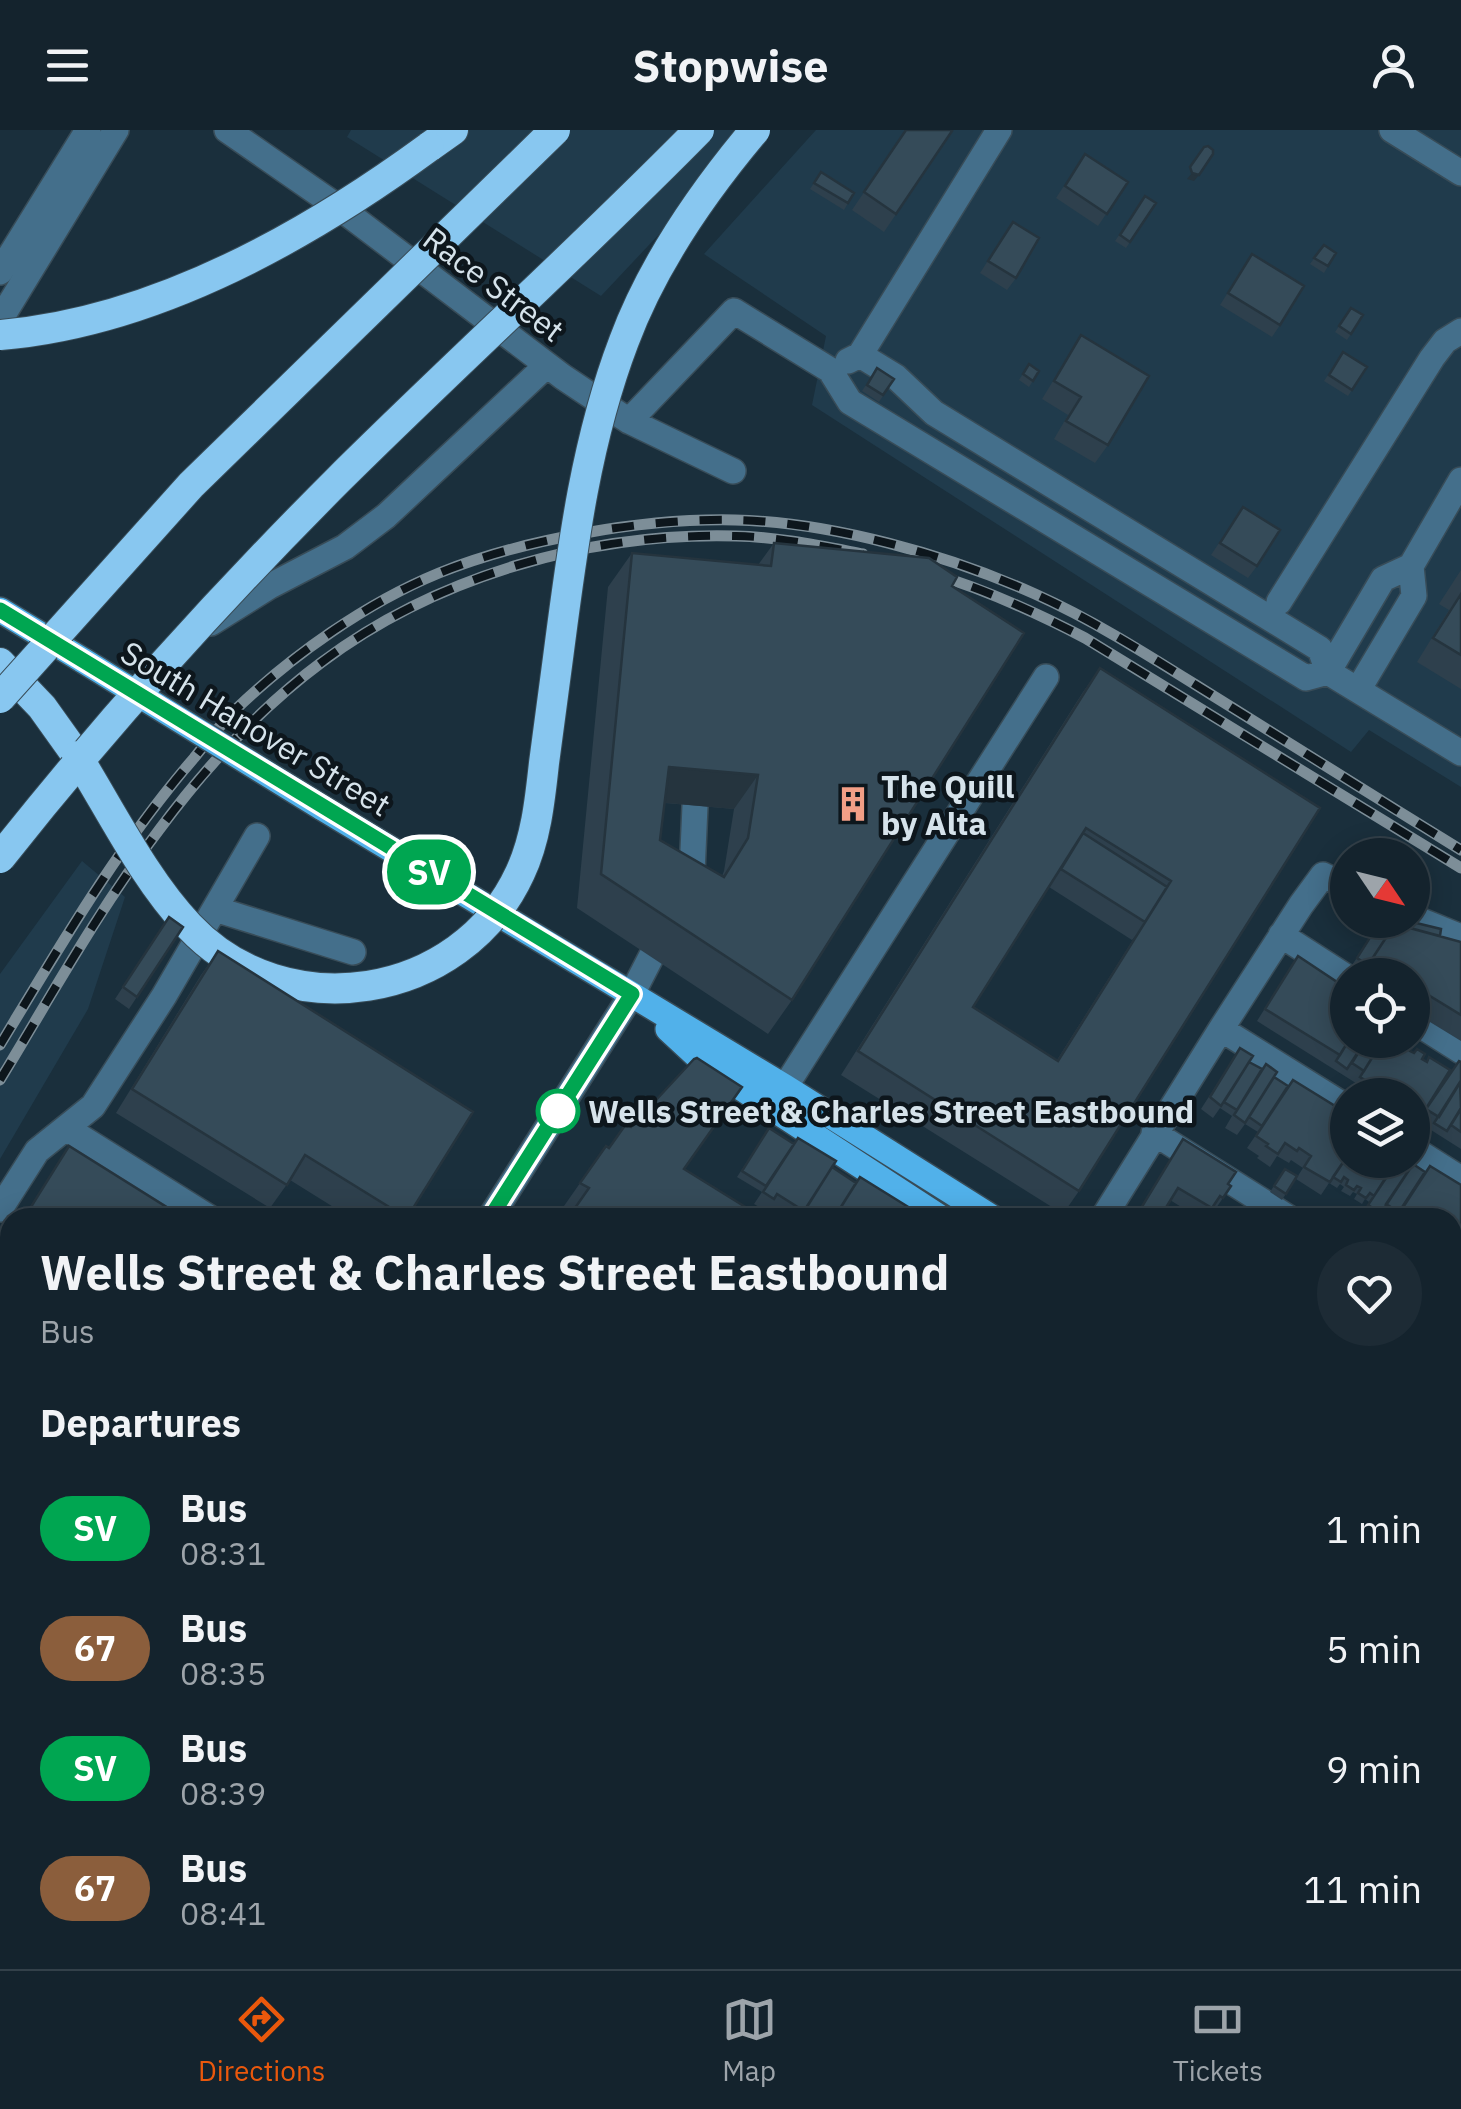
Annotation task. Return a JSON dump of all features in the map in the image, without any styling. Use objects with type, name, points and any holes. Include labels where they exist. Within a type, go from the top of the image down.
[{"type":"highway","points":[[0,335],[118,311],[227,270],[274,247],[377,185],[452,130]]},
{"type":"highway","points":[[0,698],[192,485],[555,130]]},
{"type":"highway","points":[[0,858],[132,698],[268,552],[699,130]]},
{"type":"highway","points":[[0,663],[42,706],[153,880],[209,945],[257,973],[338,990],[385,984],[410,976],[462,945],[508,894],[519,875],[535,827],[585,476],[624,340],[667,252],[716,178],[755,130]]},
{"type":"main road","name":"South Hanover Street","points":[[0,610],[977,1208]]},
{"type":"main road","name":"South Hanover Street","points":[[632,994],[709,1067],[926,1208]]},
{"type":"street","points":[[0,272],[88,130]]},
{"type":"street","points":[[0,320],[116,130]]},
{"type":"street","name":"Race Street","points":[[227,130],[348,214],[547,365],[630,421],[732,471]]},
{"type":"street","points":[[830,370],[860,355],[999,130]]},
{"type":"street","points":[[1392,130],[1461,173]]},
{"type":"street","points":[[630,421],[734,311],[830,370],[850,402],[1306,678],[1328,672],[1383,580],[1411,566],[1454,508],[1461,480]]},
{"type":"street","points":[[1279,602],[1432,358],[1445,341],[1461,331]]},
{"type":"street","points":[[860,355],[896,377],[934,413],[1320,649],[1328,672],[1461,753]]},
{"type":"street","points":[[0,875],[163,666],[216,619],[345,547],[386,516],[547,365]]},
{"type":"street","points":[[1358,690],[1414,596],[1411,566]]},
{"type":"street","points":[[785,1087],[1046,677]]},
{"type":"street","points":[[680,900],[692,873],[694,806]]},
{"type":"street","points":[[1,1208],[37,1151],[93,1106],[164,996],[257,836]]},
{"type":"street","points":[[1108,1208],[1281,936],[1323,874],[1330,878]]},
{"type":"street","points":[[215,908],[353,952]]},
{"type":"street","points":[[1430,924],[1461,937]]},
{"type":"street","points":[[1281,936],[1330,967]]},
{"type":"street","points":[[496,1208],[651,958]]},
{"type":"street","points":[[1221,1029],[1330,1097]]},
{"type":"street","points":[[1430,1031],[1461,1051]]},
{"type":"street","points":[[66,1128],[194,1208]]},
{"type":"street","points":[[1154,1133],[1273,1208]]},
{"type":"street","points":[[1430,1159],[1461,1178]]},
{"type":"shaded area","points":[[351,130],[757,130],[601,296],[347,137]]},
{"type":"shaded area","points":[[816,130],[1461,130],[1461,787],[1369,730],[1351,752],[812,405],[826,336],[704,254]]},
{"type":"shaded area","points":[[82,861],[125,897],[88,1009],[0,1159],[0,974]]},
{"type":"building","points":[[906,130],[952,131],[896,214],[864,192]]},
{"type":"building","points":[[1208,146],[1213,154],[1199,175],[1192,173],[1190,167]]},
{"type":"building","points":[[1085,154],[1128,182],[1107,214],[1065,186]]},
{"type":"building","points":[[821,172],[854,193],[848,203],[814,183]]},
{"type":"building","points":[[1145,196],[1156,203],[1130,242],[1120,235]]},
{"type":"building","points":[[1013,222],[1039,238],[1016,278],[988,261]]},
{"type":"building","points":[[1324,245],[1336,253],[1328,266],[1314,258]]},
{"type":"building","points":[[1252,254],[1304,286],[1280,325],[1228,293]]},
{"type":"building","points":[[1351,308],[1363,315],[1351,334],[1339,326]]},
{"type":"building","points":[[1081,335],[1149,376],[1108,445],[1066,421],[1081,397],[1054,381]]},
{"type":"building","points":[[1343,352],[1367,367],[1352,390],[1329,375]]},
{"type":"building","points":[[1029,364],[1039,371],[1033,381],[1023,374]]},
{"type":"building","points":[[877,368],[894,379],[883,395],[867,385]]},
{"type":"building","points":[[1243,507],[1280,530],[1257,566],[1220,543]]},
{"type":"building","name":"The Quill by Alta","points":[[774,543],[929,558],[957,577],[952,586],[1024,633],[792,1000],[601,874],[632,553],[771,566]],"holes":[[[669,767],[758,775],[748,838],[724,877],[660,840]]]},
{"type":"building","points":[[1461,594],[1461,655],[1433,638]]},
{"type":"building","points":[[1100,668],[1320,808],[1079,1191],[858,1051]],"holes":[[[1086,828],[1171,881],[1058,1061],[973,1007]]]},
{"type":"building","points":[[1083,833],[1167,887],[1145,922],[1061,869]]},
{"type":"building","points":[[169,917],[183,927],[137,997],[123,987]]},
{"type":"building","points":[[1430,926],[1441,929],[1440,936],[1430,933]]},
{"type":"building","points":[[1430,934],[1461,942],[1461,1015],[1430,996],[1430,958],[1373,958],[1386,938],[1430,938]]},
{"type":"building","points":[[1370,938],[1386,938],[1373,958],[1357,958]]},
{"type":"building","points":[[218,951],[473,1112],[413,1208],[391,1208],[305,1155],[287,1185],[132,1089]]},
{"type":"building","points":[[1298,956],[1330,977],[1330,1049],[1265,1009]]},
{"type":"building","points":[[1240,1048],[1253,1056],[1221,1106],[1210,1097]]},
{"type":"building","points":[[1338,1058],[1354,1058],[1347,1069],[1336,1061]]},
{"type":"building","points":[[1355,1058],[1372,1058],[1364,1071],[1352,1063]]},
{"type":"building","points":[[1372,1058],[1423,1058],[1427,1062],[1430,1058],[1450,1070],[1430,1102],[1430,1078],[1360,1077]]},
{"type":"building","points":[[694,1059],[742,1087],[684,1169],[747,1208],[575,1208],[589,1188],[580,1183],[606,1146],[609,1148],[626,1124],[631,1127]]},
{"type":"building","points":[[1249,1062],[1262,1069],[1237,1110],[1224,1102]]},
{"type":"building","points":[[1461,1062],[1461,1081],[1439,1117],[1430,1111],[1430,1103]]},
{"type":"building","points":[[1266,1064],[1277,1072],[1245,1123],[1234,1115]]},
{"type":"building","points":[[1274,1077],[1288,1086],[1262,1126],[1249,1117]]},
{"type":"building","points":[[1293,1080],[1330,1103],[1333,1178],[1330,1182],[1304,1167],[1311,1156],[1299,1148],[1297,1151],[1285,1143],[1278,1154],[1256,1136]]},
{"type":"building","points":[[1460,1082],[1461,1108],[1447,1131],[1434,1123]]},
{"type":"building","points":[[1461,1109],[1461,1132],[1451,1125]]},
{"type":"building","points":[[769,1128],[794,1144],[766,1186],[742,1171]]},
{"type":"building","points":[[798,1138],[836,1161],[806,1208],[777,1194],[774,1199],[763,1192]]},
{"type":"building","points":[[1183,1139],[1236,1172],[1223,1198],[1220,1196],[1212,1208],[1178,1188],[1167,1206],[1170,1208],[1141,1208]]},
{"type":"building","points":[[69,1146],[168,1208],[30,1208]]},
{"type":"building","points":[[1430,1166],[1461,1185],[1461,1208],[1403,1208],[1422,1178],[1430,1178]]},
{"type":"building","points":[[832,1167],[856,1183],[840,1208],[806,1208]]},
{"type":"building","points":[[1285,1169],[1297,1176],[1286,1194],[1274,1186]]},
{"type":"building","points":[[860,1177],[910,1208],[840,1208]]},
{"type":"building","points":[[1345,1178],[1386,1178],[1374,1196],[1370,1193],[1366,1198],[1358,1193],[1361,1188],[1357,1186],[1354,1190],[1346,1185]]},
{"type":"building","points":[[1386,1178],[1404,1178],[1384,1208],[1368,1205]]},
{"type":"building","points":[[1404,1178],[1421,1178],[1402,1208],[1386,1204]]},
{"type":"railway","points":[[0,1045],[91,897],[140,826],[224,722],[280,670],[357,615],[439,573],[508,550],[624,527],[700,520],[772,522],[849,534],[965,566],[1060,606],[1133,646],[1461,850]]},
{"type":"railway","points":[[0,1080],[116,891],[195,784],[277,699],[367,631],[415,605],[518,565],[627,542],[752,537],[863,554]]},
{"type":"railway","points":[[930,573],[1009,602],[1085,638],[1461,868]]},
{"type":"bus line","name":"SV","points":[[0,610],[632,994],[496,1208]]},
{"type":"place","name":"The Quill by Alta","points":[[853,804]]},
{"type":"place","name":"Wells Street & Charles Street Eastbound","points":[[558,1111]]}]
